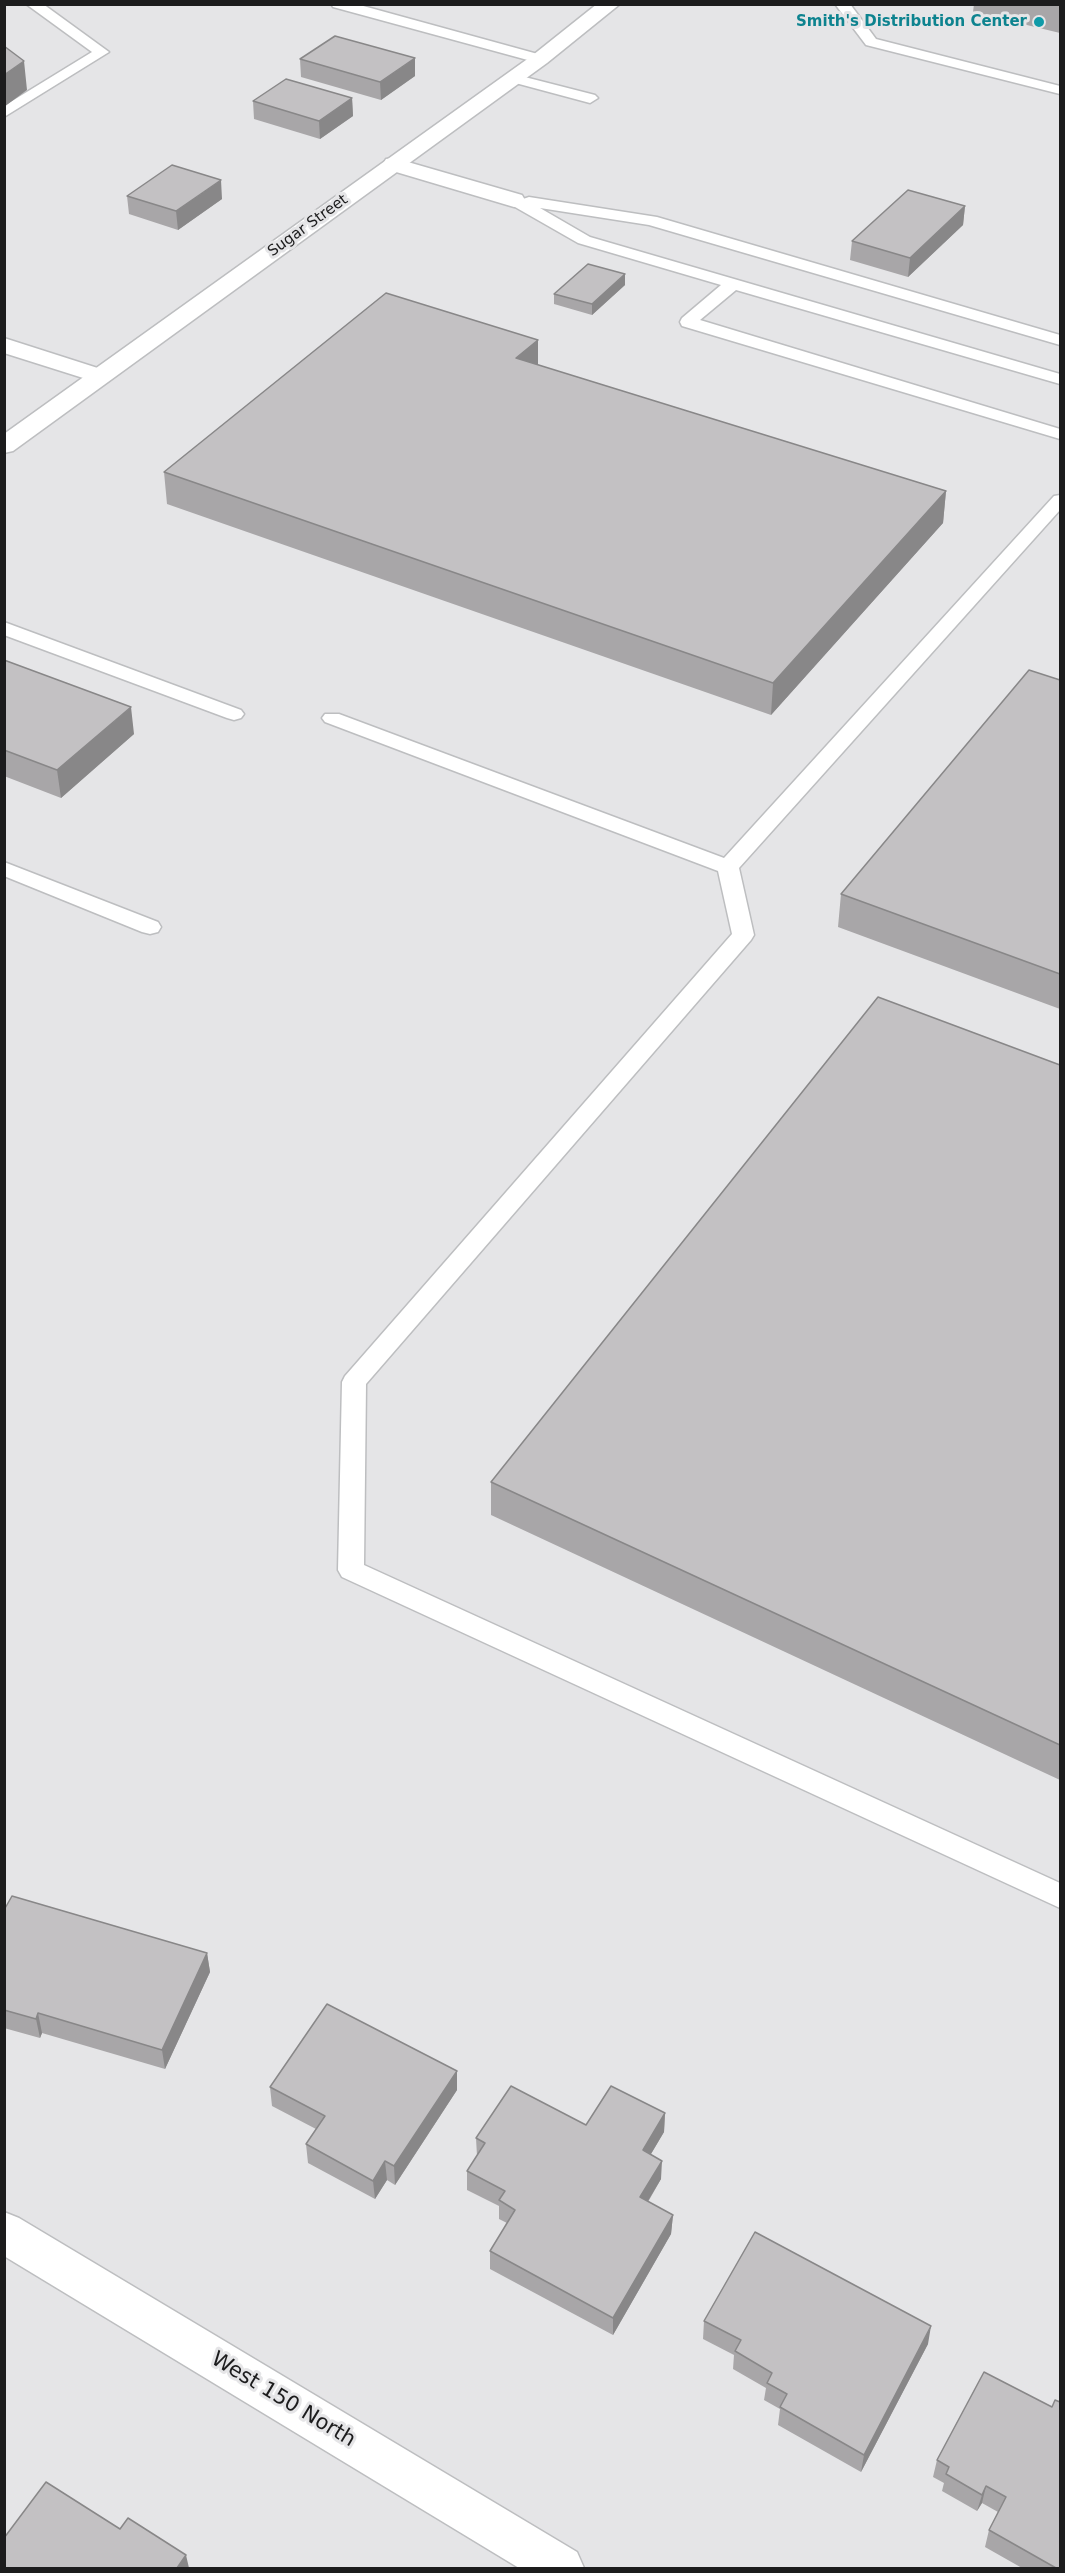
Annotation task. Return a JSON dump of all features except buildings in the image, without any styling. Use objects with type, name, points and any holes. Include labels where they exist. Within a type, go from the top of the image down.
[{"type":"street","name":"Sugar Street","points":[[4,446],[540,59],[610,4]]},
{"type":"street","points":[[394,164],[514,200]]},
{"type":"street","points":[[4,345],[99,376]]},
{"type":"street","name":"West 150 North","points":[[4,2232],[561,2568]]},
{"type":"lane","points":[[4,112],[102,52],[33,4]]},
{"type":"lane","points":[[338,4],[540,59]]},
{"type":"lane","points":[[380,16],[396,4]]},
{"type":"lane","points":[[842,4],[872,42],[1060,90]]},
{"type":"lane","points":[[513,78],[590,98]]},
{"type":"lane","points":[[514,200],[584,240],[1060,379]]},
{"type":"lane","points":[[514,200],[651,220],[1060,340]]},
{"type":"lane","points":[[733,284],[688,322],[1060,434]]},
{"type":"lane","points":[[728,867],[1060,500]]},
{"type":"lane","points":[[4,628],[234,714]]},
{"type":"lane","points":[[332,718],[728,867]]},
{"type":"lane","points":[[728,867],[743,935],[354,1382],[351,1570],[1060,1896]]},
{"type":"lane","points":[[4,868],[150,927]]},
{"type":"place","name":"Smith's Distribution Center","points":[[1039,22]]}]
